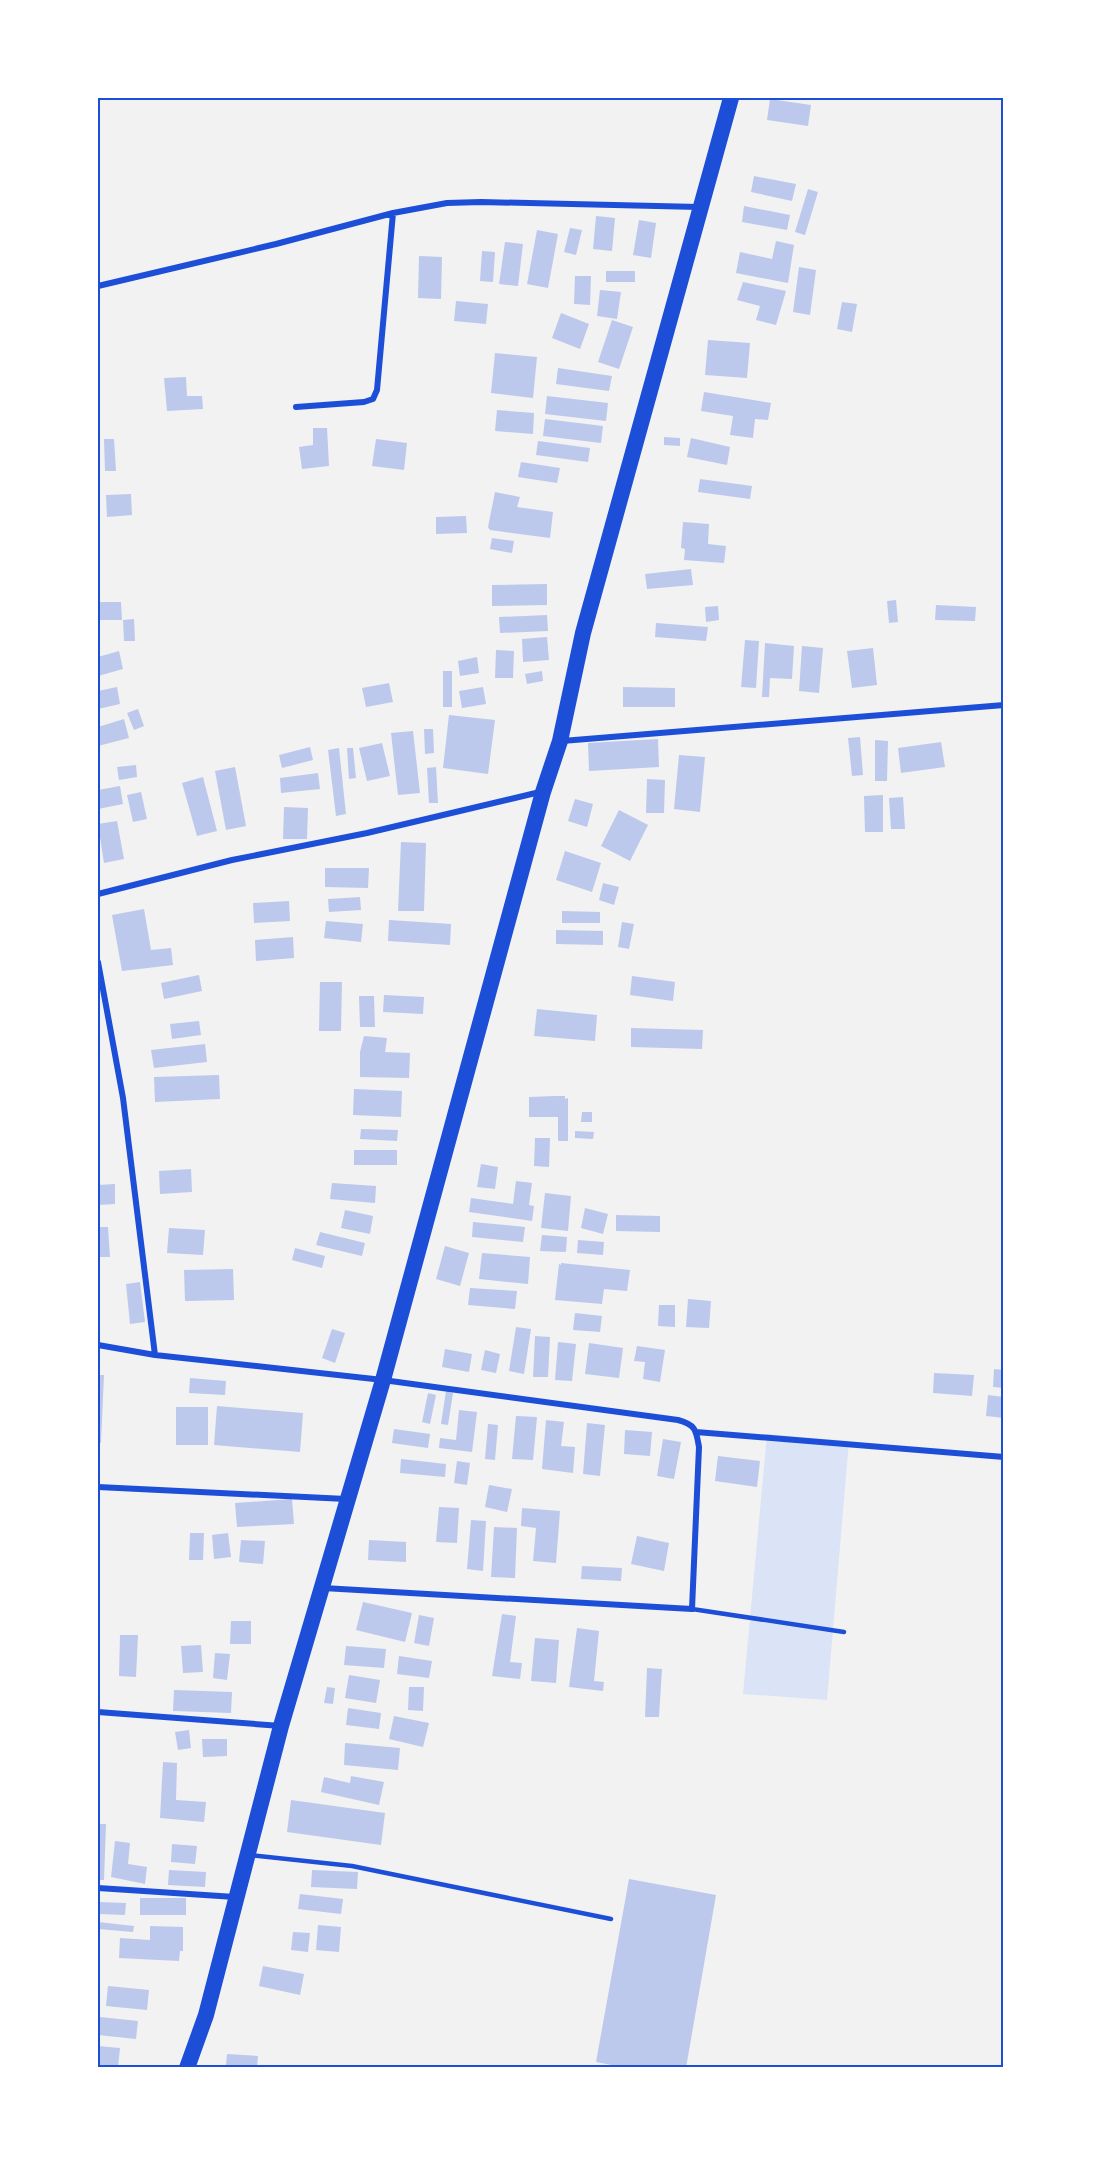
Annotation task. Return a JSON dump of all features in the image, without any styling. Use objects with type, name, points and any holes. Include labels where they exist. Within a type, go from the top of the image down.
[{"type":"highway","points":[[187,2067],[206,2015],[281,1726],[383,1380],[543,792],[560,741],[583,633],[731,98]]},
{"type":"street","points":[[98,286],[276,244],[393,213],[447,203],[702,207]]},
{"type":"street","points":[[296,407],[364,402],[373,399],[376,390],[393,213]]},
{"type":"street","points":[[560,741],[1004,705]]},
{"type":"street","points":[[98,894],[232,860],[367,833],[543,792]]},
{"type":"street","points":[[98,962],[123,1098],[155,1355]]},
{"type":"street","points":[[98,1345],[155,1355],[383,1380],[678,1420],[689,1423],[696,1432],[699,1447],[693,1609],[322,1588]]},
{"type":"street","points":[[696,1432],[1004,1457]]},
{"type":"street","points":[[98,1487],[347,1499]]},
{"type":"street","points":[[98,1712],[281,1726]]},
{"type":"street","points":[[98,1888],[237,1897]]},
{"type":"lane","points":[[693,1609],[844,1632]]},
{"type":"lane","points":[[248,1855],[352,1866],[611,1919]]},
{"type":"shaded area","points":[[767,1434],[849,1441],[827,1700],[743,1694]]},
{"type":"building","points":[[770,99],[811,105],[808,126],[767,120]]},
{"type":"building","points":[[754,176],[796,184],[792,201],[751,192]]},
{"type":"building","points":[[808,189],[818,192],[805,235],[795,232]]},
{"type":"building","points":[[744,206],[790,215],[787,230],[742,222]]},
{"type":"building","points":[[596,216],[615,218],[612,251],[593,249]]},
{"type":"building","points":[[639,220],[656,223],[651,258],[633,255]]},
{"type":"building","points":[[570,228],[582,230],[576,255],[564,252]]},
{"type":"building","points":[[537,230],[558,234],[548,288],[527,284]]},
{"type":"building","points":[[776,241],[794,245],[788,283],[736,273],[740,252],[772,259]]},
{"type":"building","points":[[505,242],[523,244],[518,286],[499,284]]},
{"type":"building","points":[[482,251],[495,252],[493,282],[480,281]]},
{"type":"building","points":[[419,256],[442,257],[441,299],[418,298]]},
{"type":"building","points":[[799,267],[816,270],[810,315],[793,312]]},
{"type":"building","points":[[606,271],[635,271],[635,282],[606,282]]},
{"type":"building","points":[[575,276],[591,276],[590,305],[574,304]]},
{"type":"building","points":[[743,282],[786,291],[776,325],[756,320],[760,306],[737,300]]},
{"type":"building","points":[[600,290],[621,292],[617,319],[597,316]]},
{"type":"building","points":[[456,301],[488,304],[486,324],[454,321]]},
{"type":"building","points":[[842,302],[857,304],[852,332],[837,329]]},
{"type":"building","points":[[561,313],[589,324],[580,349],[552,338]]},
{"type":"building","points":[[612,320],[633,327],[619,369],[598,362]]},
{"type":"building","points":[[708,340],[750,343],[747,378],[705,375]]},
{"type":"building","points":[[495,353],[537,357],[533,398],[491,393]]},
{"type":"building","points":[[558,368],[612,376],[609,391],[556,384]]},
{"type":"building","points":[[186,377],[187,396],[202,396],[203,409],[167,411],[164,378]]},
{"type":"building","points":[[704,392],[771,403],[768,420],[755,419],[753,438],[730,435],[733,416],[701,411]]},
{"type":"building","points":[[547,396],[608,403],[606,421],[545,414]]},
{"type":"building","points":[[497,410],[534,413],[533,434],[495,431]]},
{"type":"building","points":[[545,419],[603,426],[601,443],[543,436]]},
{"type":"building","points":[[313,428],[327,428],[329,466],[302,469],[299,447],[313,445]]},
{"type":"building","points":[[664,437],[680,438],[680,446],[664,445]]},
{"type":"building","points":[[691,438],[730,447],[727,465],[687,457]]},
{"type":"building","points":[[104,439],[114,439],[116,471],[105,471]]},
{"type":"building","points":[[376,439],[407,443],[404,470],[372,466]]},
{"type":"building","points":[[538,441],[590,448],[588,462],[536,455]]},
{"type":"building","points":[[521,462],[560,468],[557,483],[518,477]]},
{"type":"building","points":[[700,479],[752,486],[750,499],[698,492]]},
{"type":"building","points":[[495,492],[520,497],[517,507],[553,512],[550,538],[490,530],[488,527]]},
{"type":"building","points":[[131,494],[132,515],[107,517],[106,495]]},
{"type":"building","points":[[466,516],[467,533],[436,534],[436,517]]},
{"type":"building","points":[[683,522],[709,524],[708,544],[726,546],[724,563],[684,560],[685,549],[681,548]]},
{"type":"building","points":[[492,538],[514,541],[512,553],[490,549]]},
{"type":"building","points":[[691,569],[693,585],[647,589],[645,574]]},
{"type":"building","points":[[547,584],[547,605],[492,606],[492,585]]},
{"type":"building","points":[[896,600],[898,622],[889,623],[887,601]]},
{"type":"building","points":[[98,602],[121,602],[122,620],[98,620]]},
{"type":"building","points":[[936,605],[976,607],[975,621],[935,620]]},
{"type":"building","points":[[718,606],[719,620],[706,622],[705,607]]},
{"type":"building","points":[[547,615],[548,631],[500,633],[499,617]]},
{"type":"building","points":[[134,619],[135,641],[124,641],[123,620]]},
{"type":"building","points":[[656,623],[708,627],[706,641],[655,637]]},
{"type":"building","points":[[547,637],[549,660],[523,662],[522,639]]},
{"type":"building","points":[[745,640],[759,641],[756,688],[741,687]]},
{"type":"building","points":[[765,643],[794,646],[792,679],[770,678],[769,697],[762,697]]},
{"type":"building","points":[[802,646],[823,648],[819,693],[799,691]]},
{"type":"building","points":[[873,648],[877,685],[852,688],[847,651]]},
{"type":"building","points":[[496,650],[514,651],[513,678],[495,678]]},
{"type":"building","points":[[119,651],[123,669],[98,676],[98,657]]},
{"type":"building","points":[[477,657],[479,673],[460,676],[458,661]]},
{"type":"building","points":[[443,671],[452,671],[452,707],[443,707]]},
{"type":"building","points":[[542,671],[543,681],[527,684],[525,674]]},
{"type":"building","points":[[389,683],[393,702],[366,707],[362,688]]},
{"type":"building","points":[[117,687],[120,704],[98,709],[98,691]]},
{"type":"building","points":[[483,687],[486,704],[462,708],[459,691]]},
{"type":"building","points":[[623,687],[675,688],[675,707],[623,707]]},
{"type":"building","points":[[138,709],[144,726],[134,730],[127,713]]},
{"type":"building","points":[[449,715],[495,720],[488,774],[443,768]]},
{"type":"building","points":[[124,719],[129,738],[98,746],[98,727]]},
{"type":"building","points":[[424,729],[433,729],[434,753],[425,754]]},
{"type":"building","points":[[413,731],[420,793],[398,795],[391,733]]},
{"type":"building","points":[[860,737],[863,775],[852,776],[848,738]]},
{"type":"building","points":[[658,739],[659,767],[589,771],[588,743]]},
{"type":"building","points":[[875,740],[888,741],[887,781],[875,781]]},
{"type":"building","points":[[941,742],[945,767],[901,773],[898,748]]},
{"type":"building","points":[[382,743],[390,776],[367,781],[359,748]]},
{"type":"building","points":[[310,747],[313,760],[282,768],[279,755]]},
{"type":"building","points":[[339,748],[346,814],[336,816],[328,750]]},
{"type":"building","points":[[347,748],[353,748],[356,778],[349,779]]},
{"type":"building","points":[[679,755],[705,757],[700,812],[674,809]]},
{"type":"building","points":[[136,765],[137,777],[119,780],[117,767]]},
{"type":"building","points":[[235,767],[246,826],[226,830],[215,771]]},
{"type":"building","points":[[436,767],[438,803],[429,803],[427,768]]},
{"type":"building","points":[[318,773],[320,789],[281,793],[280,778]]},
{"type":"building","points":[[203,777],[217,831],[197,836],[182,783]]},
{"type":"building","points":[[647,779],[665,780],[664,813],[646,813]]},
{"type":"building","points":[[120,786],[123,804],[98,809],[98,790]]},
{"type":"building","points":[[141,792],[147,819],[133,822],[127,795]]},
{"type":"building","points":[[883,795],[883,832],[865,832],[864,796]]},
{"type":"building","points":[[903,797],[905,829],[891,829],[889,798]]},
{"type":"building","points":[[575,799],[593,804],[587,827],[568,821]]},
{"type":"building","points":[[284,807],[308,808],[307,839],[283,839]]},
{"type":"building","points":[[619,810],[648,825],[630,861],[601,846]]},
{"type":"building","points":[[117,821],[124,859],[104,863],[98,824]]},
{"type":"building","points":[[401,842],[426,843],[424,911],[398,911]]},
{"type":"building","points":[[565,851],[601,863],[592,892],[556,880]]},
{"type":"building","points":[[325,868],[369,868],[368,888],[325,887]]},
{"type":"building","points":[[603,883],[619,887],[614,905],[599,900]]},
{"type":"building","points":[[360,897],[361,910],[329,912],[328,899]]},
{"type":"building","points":[[289,901],[290,921],[254,923],[253,903]]},
{"type":"building","points":[[144,909],[151,950],[171,948],[173,965],[122,971],[112,915]]},
{"type":"building","points":[[562,911],[600,912],[600,923],[562,923]]},
{"type":"building","points":[[389,920],[451,924],[450,945],[388,941]]},
{"type":"building","points":[[326,921],[363,924],[361,942],[324,938]]},
{"type":"building","points":[[622,922],[634,924],[629,949],[618,947]]},
{"type":"building","points":[[556,930],[603,931],[603,945],[556,944]]},
{"type":"building","points":[[293,937],[294,958],[256,961],[255,940]]},
{"type":"building","points":[[199,975],[202,991],[164,999],[161,983]]},
{"type":"building","points":[[632,976],[675,982],[673,1001],[630,995]]},
{"type":"building","points":[[320,982],[342,982],[341,1031],[319,1031]]},
{"type":"building","points":[[384,995],[424,997],[423,1014],[383,1012]]},
{"type":"building","points":[[359,996],[374,996],[375,1027],[360,1027]]},
{"type":"building","points":[[537,1009],[597,1015],[595,1041],[534,1036]]},
{"type":"building","points":[[199,1021],[201,1035],[172,1039],[170,1024]]},
{"type":"building","points":[[631,1028],[703,1030],[702,1049],[631,1047]]},
{"type":"building","points":[[364,1036],[387,1038],[385,1052],[410,1053],[409,1078],[360,1077],[360,1052]]},
{"type":"building","points":[[205,1044],[207,1062],[154,1068],[151,1050]]},
{"type":"building","points":[[219,1075],[220,1099],[155,1102],[154,1077]]},
{"type":"building","points":[[354,1089],[402,1091],[401,1117],[353,1115]]},
{"type":"building","points":[[565,1096],[565,1099],[568,1098],[568,1141],[558,1141],[558,1117],[529,1117],[529,1097]]},
{"type":"building","points":[[582,1112],[592,1112],[592,1122],[581,1122]]},
{"type":"building","points":[[361,1129],[398,1130],[397,1141],[360,1139]]},
{"type":"building","points":[[575,1131],[594,1132],[593,1139],[575,1138]]},
{"type":"building","points":[[535,1138],[550,1138],[549,1167],[534,1166]]},
{"type":"building","points":[[354,1150],[397,1150],[397,1165],[354,1165]]},
{"type":"building","points":[[481,1164],[498,1167],[495,1189],[477,1187]]},
{"type":"building","points":[[191,1169],[192,1192],[160,1194],[159,1171]]},
{"type":"building","points":[[516,1181],[532,1183],[529,1205],[534,1206],[532,1221],[469,1212],[471,1198],[513,1204]]},
{"type":"building","points":[[332,1183],[376,1186],[375,1203],[330,1199]]},
{"type":"building","points":[[115,1184],[115,1204],[98,1205],[98,1185]]},
{"type":"building","points":[[545,1193],[571,1196],[568,1231],[541,1228]]},
{"type":"building","points":[[585,1208],[608,1214],[603,1234],[581,1228]]},
{"type":"building","points":[[345,1210],[373,1216],[370,1234],[341,1228]]},
{"type":"building","points":[[616,1215],[660,1216],[660,1232],[616,1231]]},
{"type":"building","points":[[473,1222],[525,1227],[523,1242],[472,1237]]},
{"type":"building","points":[[98,1227],[108,1227],[110,1257],[98,1257]]},
{"type":"building","points":[[169,1228],[205,1230],[203,1255],[167,1253]]},
{"type":"building","points":[[320,1232],[365,1243],[362,1256],[316,1245]]},
{"type":"building","points":[[542,1235],[567,1237],[566,1252],[540,1251]]},
{"type":"building","points":[[578,1240],[604,1242],[603,1255],[577,1253]]},
{"type":"building","points":[[445,1246],[469,1253],[460,1286],[436,1279]]},
{"type":"building","points":[[295,1248],[325,1256],[322,1268],[292,1260]]},
{"type":"building","points":[[482,1253],[530,1257],[528,1284],[479,1279]]},
{"type":"building","points":[[559,1264],[630,1270],[627,1291],[604,1289],[602,1304],[555,1300]]},
{"type":"building","points":[[233,1269],[234,1300],[185,1301],[184,1270]]},
{"type":"building","points":[[140,1282],[145,1322],[130,1324],[126,1284]]},
{"type":"building","points":[[470,1288],[517,1291],[515,1309],[468,1305]]},
{"type":"building","points":[[688,1299],[711,1301],[709,1328],[686,1327]]},
{"type":"building","points":[[659,1305],[675,1305],[675,1327],[658,1326]]},
{"type":"building","points":[[575,1313],[602,1316],[600,1332],[573,1330]]},
{"type":"building","points":[[516,1327],[531,1329],[524,1374],[509,1371]]},
{"type":"building","points":[[332,1329],[345,1333],[335,1363],[322,1358]]},
{"type":"building","points":[[535,1336],[550,1337],[548,1377],[533,1377]]},
{"type":"building","points":[[558,1342],[576,1344],[572,1381],[555,1380]]},
{"type":"building","points":[[589,1343],[623,1348],[619,1378],[585,1374]]},
{"type":"building","points":[[637,1346],[665,1350],[660,1382],[643,1379],[645,1362],[634,1361]]},
{"type":"building","points":[[445,1349],[472,1354],[469,1372],[442,1367]]},
{"type":"building","points":[[485,1350],[500,1354],[496,1373],[481,1370]]},
{"type":"building","points":[[994,1369],[1004,1370],[1004,1388],[993,1387]]},
{"type":"building","points":[[934,1373],[974,1375],[972,1396],[933,1393]]},
{"type":"building","points":[[98,1375],[104,1375],[101,1443],[98,1443]]},
{"type":"building","points":[[190,1378],[226,1381],[225,1395],[189,1393]]},
{"type":"building","points":[[446,1391],[453,1393],[448,1425],[441,1424]]},
{"type":"building","points":[[428,1393],[436,1395],[430,1424],[422,1422]]},
{"type":"building","points":[[988,1395],[1004,1397],[1004,1418],[986,1416]]},
{"type":"building","points":[[217,1406],[303,1413],[300,1452],[214,1445]]},
{"type":"building","points":[[176,1407],[208,1407],[208,1445],[176,1445]]},
{"type":"building","points":[[459,1410],[477,1412],[472,1452],[439,1448],[440,1438],[456,1440]]},
{"type":"building","points":[[516,1416],[537,1417],[533,1460],[512,1459]]},
{"type":"building","points":[[546,1420],[564,1422],[561,1446],[575,1447],[573,1473],[542,1469]]},
{"type":"building","points":[[587,1423],[605,1425],[600,1476],[583,1474]]},
{"type":"building","points":[[488,1424],[498,1425],[495,1460],[485,1459]]},
{"type":"building","points":[[394,1429],[430,1434],[428,1448],[392,1443]]},
{"type":"building","points":[[625,1430],[652,1432],[650,1456],[624,1454]]},
{"type":"building","points":[[663,1439],[681,1442],[674,1479],[657,1476]]},
{"type":"building","points":[[718,1456],[760,1461],[757,1487],[715,1481]]},
{"type":"building","points":[[401,1459],[446,1464],[445,1477],[400,1473]]},
{"type":"building","points":[[457,1461],[470,1463],[467,1485],[454,1483]]},
{"type":"building","points":[[489,1485],[512,1489],[507,1512],[485,1507]]},
{"type":"building","points":[[292,1499],[294,1524],[237,1527],[235,1503]]},
{"type":"building","points":[[439,1507],[459,1508],[457,1543],[436,1542]]},
{"type":"building","points":[[522,1508],[560,1511],[556,1563],[533,1561],[536,1528],[521,1526]]},
{"type":"building","points":[[471,1520],[486,1521],[483,1571],[467,1569]]},
{"type":"building","points":[[494,1527],[517,1528],[515,1578],[491,1577]]},
{"type":"building","points":[[190,1533],[204,1533],[203,1560],[189,1560]]},
{"type":"building","points":[[228,1533],[231,1557],[214,1559],[212,1535]]},
{"type":"building","points":[[637,1536],[669,1543],[664,1571],[631,1564]]},
{"type":"building","points":[[241,1540],[265,1541],[263,1564],[239,1562]]},
{"type":"building","points":[[369,1540],[406,1542],[406,1562],[368,1560]]},
{"type":"building","points":[[582,1566],[622,1568],[621,1581],[581,1579]]},
{"type":"building","points":[[363,1602],[412,1613],[405,1642],[356,1630]]},
{"type":"building","points":[[502,1614],[516,1616],[510,1662],[522,1663],[520,1679],[492,1676]]},
{"type":"building","points":[[419,1615],[434,1618],[429,1646],[414,1643]]},
{"type":"building","points":[[231,1621],[251,1621],[251,1644],[230,1644]]},
{"type":"building","points":[[577,1628],[599,1631],[594,1681],[604,1682],[603,1691],[569,1687]]},
{"type":"building","points":[[120,1635],[138,1635],[136,1677],[119,1676]]},
{"type":"building","points":[[535,1638],[559,1640],[556,1683],[531,1681]]},
{"type":"building","points":[[201,1645],[203,1672],[183,1673],[181,1646]]},
{"type":"building","points":[[346,1646],[386,1649],[384,1668],[344,1665]]},
{"type":"building","points":[[215,1653],[230,1654],[227,1680],[213,1678]]},
{"type":"building","points":[[399,1656],[432,1661],[429,1678],[397,1674]]},
{"type":"building","points":[[647,1668],[662,1669],[659,1717],[645,1717]]},
{"type":"building","points":[[349,1675],[380,1680],[376,1703],[345,1698]]},
{"type":"building","points":[[327,1687],[335,1688],[333,1704],[324,1703]]},
{"type":"building","points":[[409,1687],[424,1687],[423,1711],[408,1710]]},
{"type":"building","points":[[174,1690],[232,1692],[231,1713],[173,1711]]},
{"type":"building","points":[[348,1708],[381,1713],[379,1729],[346,1725]]},
{"type":"building","points":[[394,1716],[429,1723],[423,1747],[389,1739]]},
{"type":"building","points":[[189,1730],[191,1748],[178,1750],[175,1732]]},
{"type":"building","points":[[202,1739],[227,1739],[227,1756],[203,1757]]},
{"type":"building","points":[[345,1743],[400,1748],[398,1770],[344,1765]]},
{"type":"building","points":[[163,1762],[177,1763],[176,1800],[206,1802],[204,1822],[160,1818]]},
{"type":"building","points":[[351,1776],[384,1782],[379,1805],[321,1792],[324,1777],[350,1783]]},
{"type":"building","points":[[291,1800],[385,1813],[381,1845],[287,1832]]},
{"type":"building","points":[[98,1824],[106,1824],[104,1880],[98,1880]]},
{"type":"building","points":[[115,1841],[130,1843],[128,1864],[147,1867],[145,1884],[111,1877]]},
{"type":"building","points":[[172,1844],[197,1846],[195,1864],[171,1862]]},
{"type":"building","points":[[169,1870],[206,1872],[205,1887],[168,1885]]},
{"type":"building","points":[[312,1870],[358,1872],[357,1889],[311,1887]]},
{"type":"building","points":[[629,1879],[716,1895],[686,2068],[627,2068],[596,2062]]},
{"type":"building","points":[[300,1894],[343,1899],[341,1914],[298,1909]]},
{"type":"building","points":[[140,1898],[186,1898],[186,1915],[140,1915]]},
{"type":"building","points":[[98,1902],[126,1903],[125,1915],[98,1914]]},
{"type":"building","points":[[98,1922],[134,1926],[133,1932],[98,1929]]},
{"type":"building","points":[[318,1925],[341,1927],[339,1952],[316,1950]]},
{"type":"building","points":[[150,1926],[183,1927],[183,1951],[180,1951],[179,1961],[119,1958],[120,1938],[150,1940]]},
{"type":"building","points":[[293,1932],[310,1933],[308,1952],[291,1950]]},
{"type":"building","points":[[263,1966],[304,1974],[300,1995],[259,1986]]},
{"type":"building","points":[[108,1986],[149,1990],[147,2010],[106,2006]]},
{"type":"building","points":[[100,2017],[138,2021],[136,2039],[98,2035]]},
{"type":"building","points":[[98,2046],[120,2048],[118,2068],[98,2066]]},
{"type":"building","points":[[227,2054],[258,2056],[257,2068],[226,2065]]}]
